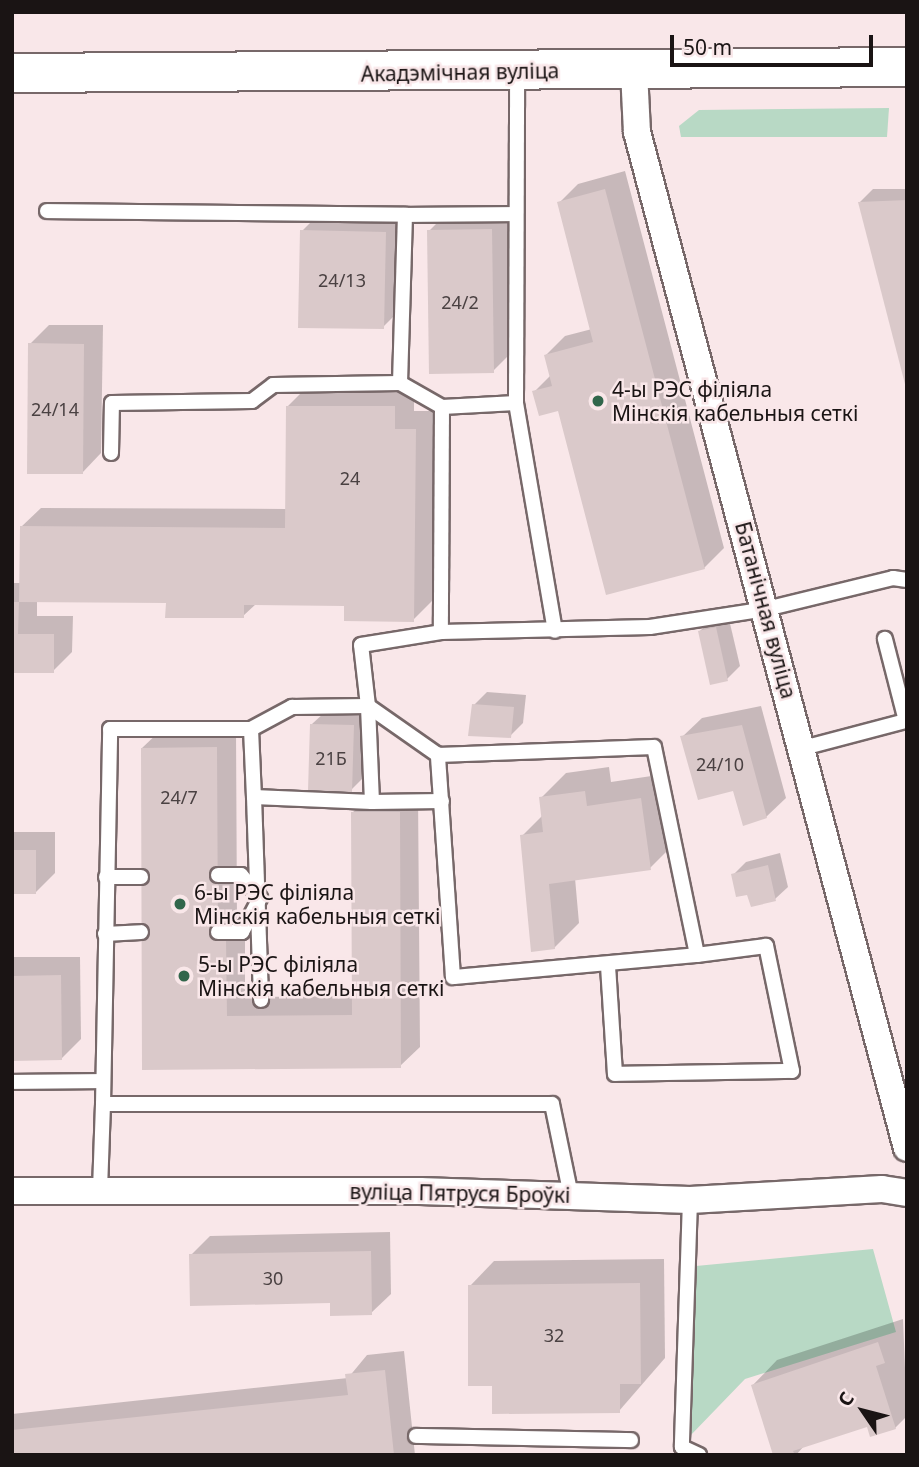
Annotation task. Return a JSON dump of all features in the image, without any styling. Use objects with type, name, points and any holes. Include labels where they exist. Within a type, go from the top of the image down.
[{"type":"main road","name":"Акадэмічная вуліца","points":[[12,73],[517,72],[907,67]]},
{"type":"street","name":"Батанічная вуліца","points":[[634,71],[637,132],[907,1147]]},
{"type":"street","name":"вуліца Пятруся Броўкі","points":[[12,1191],[570,1196],[690,1200],[882,1189],[907,1192]]},
{"type":"lane","points":[[517,72],[516,403],[555,631]]},
{"type":"lane","points":[[47,211],[516,214]]},
{"type":"lane","points":[[400,383],[405,215]]},
{"type":"lane","points":[[111,453],[112,403],[252,401],[273,385],[400,383],[442,407],[516,403]]},
{"type":"lane","points":[[440,632],[442,407]]},
{"type":"lane","points":[[372,802],[368,706],[361,645],[440,632],[555,631],[650,626],[766,609],[893,578],[907,580]]},
{"type":"lane","points":[[803,748],[907,721],[885,639]]},
{"type":"lane","points":[[100,1190],[110,729],[251,729],[292,707],[368,706],[439,755],[654,747],[697,955]]},
{"type":"lane","points":[[251,729],[260,898],[261,1000]]},
{"type":"lane","points":[[439,755],[453,977],[608,966],[766,946],[792,1071],[615,1074],[608,966]]},
{"type":"lane","points":[[254,797],[372,802],[442,801]]},
{"type":"lane","points":[[218,875],[241,875],[260,898]]},
{"type":"lane","points":[[106,877],[141,877]]},
{"type":"lane","points":[[218,932],[242,932],[260,898]]},
{"type":"lane","points":[[105,934],[141,932]]},
{"type":"lane","points":[[12,1082],[101,1081]]},
{"type":"lane","points":[[103,1104],[552,1104],[570,1196]]},
{"type":"lane","points":[[690,1200],[682,1447],[699,1455]]},
{"type":"lane","points":[[416,1436],[631,1440]]},
{"type":"green space","points":[[889,108],[887,137],[681,137],[679,126],[699,110]]},
{"type":"green space","points":[[873,1249],[896,1332],[745,1379],[689,1437],[696,1266]]},
{"type":"building","name":"4-ы РЭС філіяла Мінскія кабельныя сеткі","points":[[605,189],[705,569],[606,595],[558,411],[539,416],[532,391],[552,386],[544,355],[593,342],[557,202]]},
{"type":"building","points":[[907,200],[907,388],[906,388],[858,202]]},
{"type":"building","points":[[492,229],[494,373],[429,374],[427,230]]},
{"type":"building","points":[[300,230],[386,232],[384,329],[298,328]]},
{"type":"building","points":[[28,343],[84,344],[83,474],[27,474]]},
{"type":"building","points":[[286,406],[395,406],[395,429],[416,429],[414,622],[344,621],[344,606],[244,605],[244,618],[165,618],[166,603],[19,602],[20,526],[285,528]]},
{"type":"building","points":[[12,602],[19,602],[18,634],[54,634],[54,673],[12,673]]},
{"type":"building","points":[[716,627],[728,681],[710,685],[698,631]]},
{"type":"building","points":[[472,704],[514,707],[511,738],[468,736]]},
{"type":"building","points":[[310,724],[354,725],[352,792],[308,791]]},
{"type":"building","points":[[742,725],[767,818],[743,826],[733,791],[698,800],[680,736]]},
{"type":"building","name":"5-ы РЭС філіяла Мінскія кабельныя сеткі","points":[[217,747],[218,938],[226,938],[227,1016],[352,1015],[351,812],[400,812],[401,1068],[142,1070],[141,748]]},
{"type":"building","points":[[585,791],[587,806],[641,798],[651,870],[549,884],[555,949],[531,952],[520,835],[543,832],[539,797]]},
{"type":"building","points":[[12,850],[36,850],[36,894],[12,894]]},
{"type":"building","points":[[768,865],[776,901],[751,907],[747,895],[736,897],[731,874]]},
{"type":"building","points":[[61,975],[62,1060],[12,1061],[12,976]]},
{"type":"building","points":[[371,1251],[372,1315],[330,1316],[330,1303],[190,1306],[189,1254]]},
{"type":"building","points":[[640,1283],[641,1384],[620,1384],[620,1413],[492,1414],[492,1386],[468,1386],[468,1285]]},
{"type":"building","points":[[878,1342],[885,1363],[876,1366],[896,1429],[870,1437],[867,1427],[793,1451],[795,1455],[773,1455],[751,1385]]},
{"type":"building","points":[[385,1370],[394,1455],[12,1455],[12,1430],[348,1395],[345,1374]]},
{"type":"place","name":"4-ы РЭС філіяла Мінскія кабельныя сеткі","points":[[598,401]]},
{"type":"place","name":"6-ы РЭС філіяла Мінскія кабельныя сеткі","points":[[180,904]]},
{"type":"place","name":"5-ы РЭС філіяла Мінскія кабельныя сеткі","points":[[184,976]]}]
